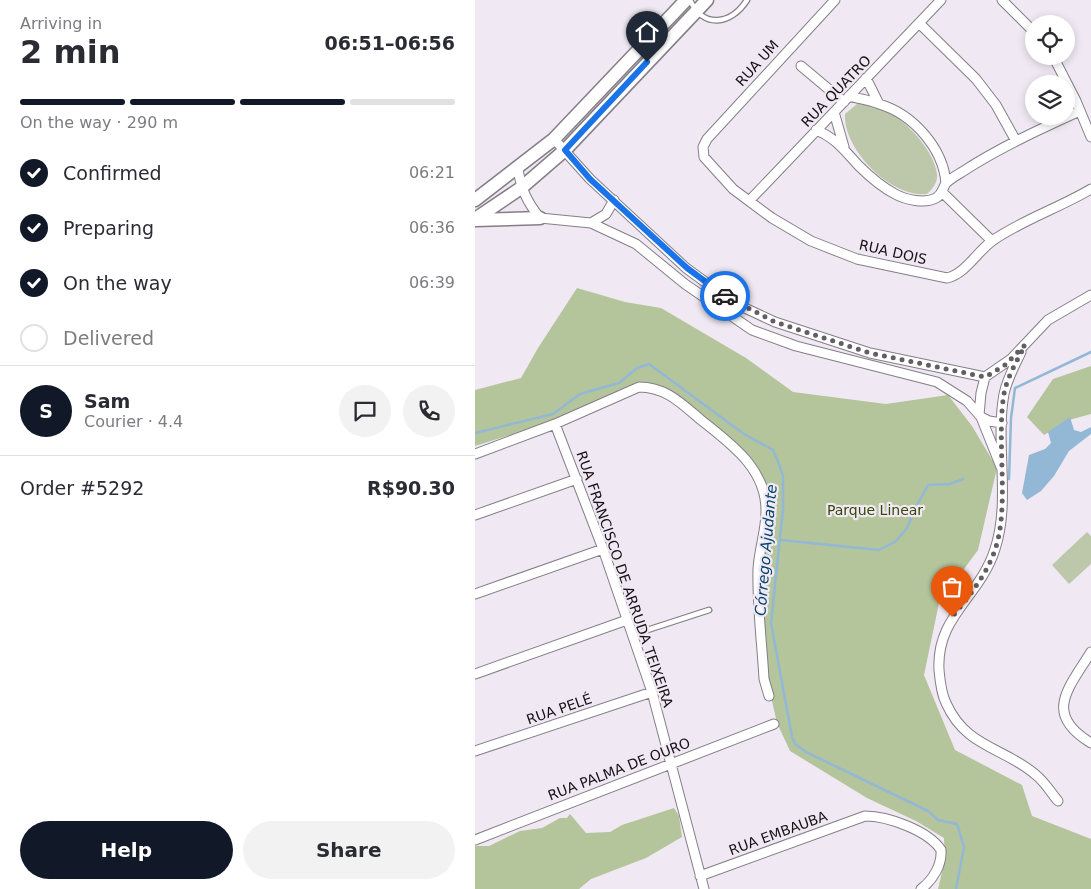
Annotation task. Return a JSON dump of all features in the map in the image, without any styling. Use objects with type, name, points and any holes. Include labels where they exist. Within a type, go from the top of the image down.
[{"type":"street","points":[[475,200],[554,140],[688,0]]},
{"type":"street","points":[[475,220],[521,188],[565,150],[707,0]]},
{"type":"street","name":"RUA UM","points":[[703,147],[707,139],[835,0]]},
{"type":"street","name":"RUA QUATRO","points":[[750,200],[941,0]]},
{"type":"street","points":[[1002,0],[1025,23]]},
{"type":"street","points":[[919,23],[981,86],[1016,141]]},
{"type":"street","points":[[1057,65],[1091,137]]},
{"type":"street","points":[[801,66],[846,99],[879,104],[900,112],[921,131],[944,167],[946,183],[943,193],[934,199],[905,199],[877,182],[835,139],[816,130]]},
{"type":"street","points":[[866,78],[879,104]]},
{"type":"street","points":[[946,183],[961,172],[1016,141],[1080,111]]},
{"type":"street","points":[[834,112],[845,150]]},
{"type":"street","points":[[554,140],[590,179],[687,268],[735,303],[775,322],[870,353],[985,377],[1004,366],[1048,320],[1091,295]]},
{"type":"street","name":"RUA DOIS","points":[[703,147],[704,157],[733,190],[750,200],[772,218],[811,241],[857,259],[940,277],[955,276],[992,241],[1091,189]]},
{"type":"street","points":[[944,167],[961,172]]},
{"type":"street","points":[[518,169],[521,188],[529,204],[541,218]]},
{"type":"street","points":[[943,193],[992,241]]},
{"type":"street","points":[[591,223],[605,214],[614,200]]},
{"type":"street","points":[[475,220],[541,218],[591,223],[636,244],[685,284],[752,330],[796,346],[937,382],[967,401],[980,416],[1001,467]]},
{"type":"street","points":[[1025,345],[1005,391],[1002,423],[1001,518],[995,548],[984,574],[952,617],[941,640],[938,656],[940,683],[945,702],[964,731],[979,743],[1037,775],[1058,801]]},
{"type":"street","points":[[980,416],[981,393],[985,377]]},
{"type":"street","points":[[475,454],[555,424],[639,387],[653,387],[669,393],[736,448],[751,465],[762,487],[766,512],[758,569],[764,679],[769,696]]},
{"type":"street","points":[[980,416],[989,421],[1002,423]]},
{"type":"street","name":"RUA FRANCISCO DE ARRUDA TEIXEIRA","points":[[555,424],[603,549],[652,692],[704,889]]},
{"type":"street","points":[[475,515],[577,478]]},
{"type":"street","points":[[475,594],[603,549]]},
{"type":"street","points":[[475,674],[627,620]]},
{"type":"street","points":[[1091,653],[1069,689],[1063,705],[1068,726],[1091,743]]},
{"type":"street","name":"RUA PELÉ","points":[[475,751],[652,692]]},
{"type":"street","name":"RUA PALMA DE OURO","points":[[475,840],[774,724]]},
{"type":"street","name":"RUA EMBAUBA","points":[[700,876],[865,816],[879,816],[920,832],[936,843],[941,850],[939,864],[932,878],[921,889]]},
{"type":"lane","points":[[688,0],[701,17],[714,20],[730,19],[741,10],[747,0]]},
{"type":"lane","points":[[632,635],[709,610]]},
{"type":"green space","points":[[857,104],[873,104],[883,108],[903,122],[922,142],[929,153],[937,174],[936,183],[927,194],[913,193],[885,180],[861,156],[846,128],[845,114]]},
{"type":"green space","name":"Parque Linear","points":[[577,288],[625,302],[661,308],[746,358],[793,392],[886,404],[948,395],[972,426],[997,468],[978,550],[939,603],[924,675],[955,750],[1022,785],[1032,816],[1091,839],[1091,889],[938,889],[945,860],[944,838],[916,821],[867,798],[790,751],[777,723],[767,679],[761,569],[769,512],[754,465],[654,385],[558,420],[475,446],[475,390],[521,378]]},
{"type":"green space","points":[[1091,366],[1091,414],[1069,420],[1044,435],[1027,417],[1053,379]]},
{"type":"green space","points":[[1087,532],[1091,536],[1091,564],[1069,584],[1052,565]]},
{"type":"green space","points":[[674,808],[679,816],[682,837],[646,858],[591,879],[579,889],[475,889],[475,846],[489,846],[520,831],[542,828],[560,818],[567,818],[570,814],[586,833],[610,832],[622,825]]},
{"type":"water","points":[[1070,417],[1074,430],[1081,432],[1091,427],[1091,434],[1069,451],[1054,476],[1041,491],[1027,500],[1022,493],[1029,455],[1045,449],[1051,443],[1048,432]]},
{"type":"waterway","points":[[1009,479],[1011,418],[1015,388],[1091,352]]},
{"type":"waterway","name":"Córrego Ajudante","points":[[475,433],[553,414],[580,394],[619,383],[637,368],[649,364],[744,434],[773,450],[783,476],[783,509],[771,623],[792,737],[795,744],[806,752],[928,811],[938,820],[957,824],[964,847],[956,889]]},
{"type":"waterway","points":[[781,540],[879,550],[895,542],[907,528],[928,485],[950,484],[963,479]]},
{"type":"way so far","points":[[725,296],[735,303],[775,322],[870,353],[985,377],[1004,366],[1025,345],[1009,379],[1003,401],[1001,518],[995,548],[984,574],[952,617]]},
{"type":"route","points":[[647,62],[565,150],[590,179],[687,268],[725,296]]}]
